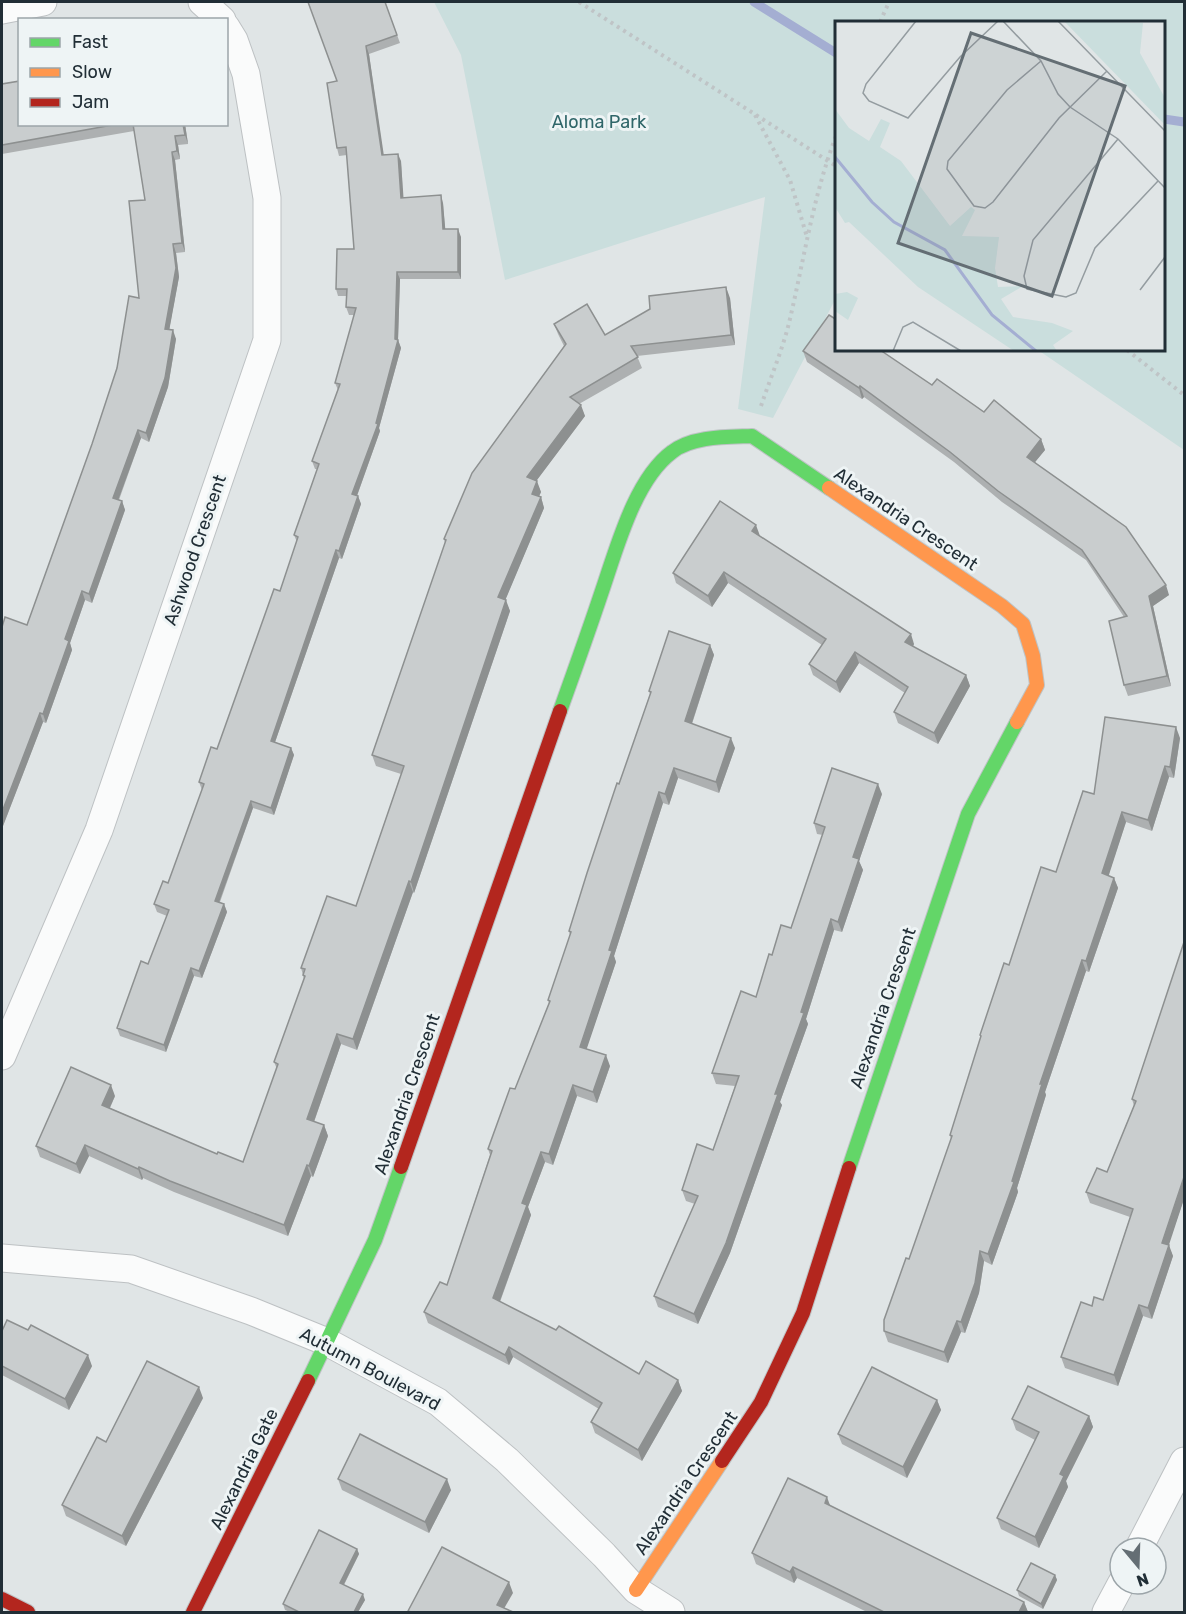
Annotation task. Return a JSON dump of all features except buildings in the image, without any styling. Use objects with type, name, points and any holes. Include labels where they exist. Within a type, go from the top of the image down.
[{"type":"street","points":[[2,10],[43,2]]},
{"type":"street","points":[[202,2],[220,18]]},
{"type":"street","name":"Ashwood Crescent","points":[[2,1056],[99,830],[267,340],[267,198],[246,74],[234,40],[228,30]]},
{"type":"street","name":"Alexandria Crescent","points":[[327,1342],[375,1240],[631,509],[654,471],[672,450],[709,438],[752,435],[1002,606],[1023,624],[1033,656],[1037,685],[968,814],[868,1109],[803,1313],[761,1402],[636,1590]]},
{"type":"street","name":"Autumn Boulevard","points":[[2,1258],[131,1269],[251,1311],[327,1342],[438,1402],[507,1460],[604,1555],[636,1590],[671,1612]]},
{"type":"street","name":"Alexandria Gate","points":[[193,1612],[327,1342]]},
{"type":"street","points":[[1145,1536],[1185,1461]]},
{"type":"street","points":[[1106,1612],[1115,1596]]},
{"type":"street","points":[[2,1599],[28,1612]]},
{"type":"path","points":[[579,2],[835,165]]},
{"type":"path","points":[[880,21],[889,2]]},
{"type":"path","points":[[755,114],[790,180],[807,237]]},
{"type":"path","points":[[752,435],[789,325],[807,237],[827,160],[835,141]]},
{"type":"path","points":[[1128,351],[1185,395]]},
{"type":"green space","name":"Aloma Park","points":[[434,2],[1184,2],[1184,450],[1039,351],[1165,351],[1165,21],[835,21],[835,300],[773,418],[738,409],[765,197],[505,280],[461,55]]},
{"type":"waterway","points":[[754,2],[835,52]]},
{"type":"waterway","points":[[1165,119],[1184,122]]},
{"type":"traffic: fast","points":[[560,711],[628,517],[647,480],[672,452],[700,440],[752,436],[829,488]]},
{"type":"traffic: fast","points":[[849,1168],[968,814],[1017,722]]},
{"type":"traffic: fast","points":[[308,1381],[375,1240],[401,1167]]},
{"type":"traffic: slow","points":[[829,488],[1002,606],[1023,624],[1033,656],[1037,685],[1017,722]]},
{"type":"traffic: slow","points":[[636,1590],[722,1461]]},
{"type":"traffic: jam","points":[[401,1167],[560,711]]},
{"type":"traffic: jam","points":[[722,1461],[761,1402],[803,1313],[849,1168]]},
{"type":"traffic: jam","points":[[193,1612],[308,1381]]},
{"type":"traffic: jam","points":[[2,1599],[28,1612]]}]
